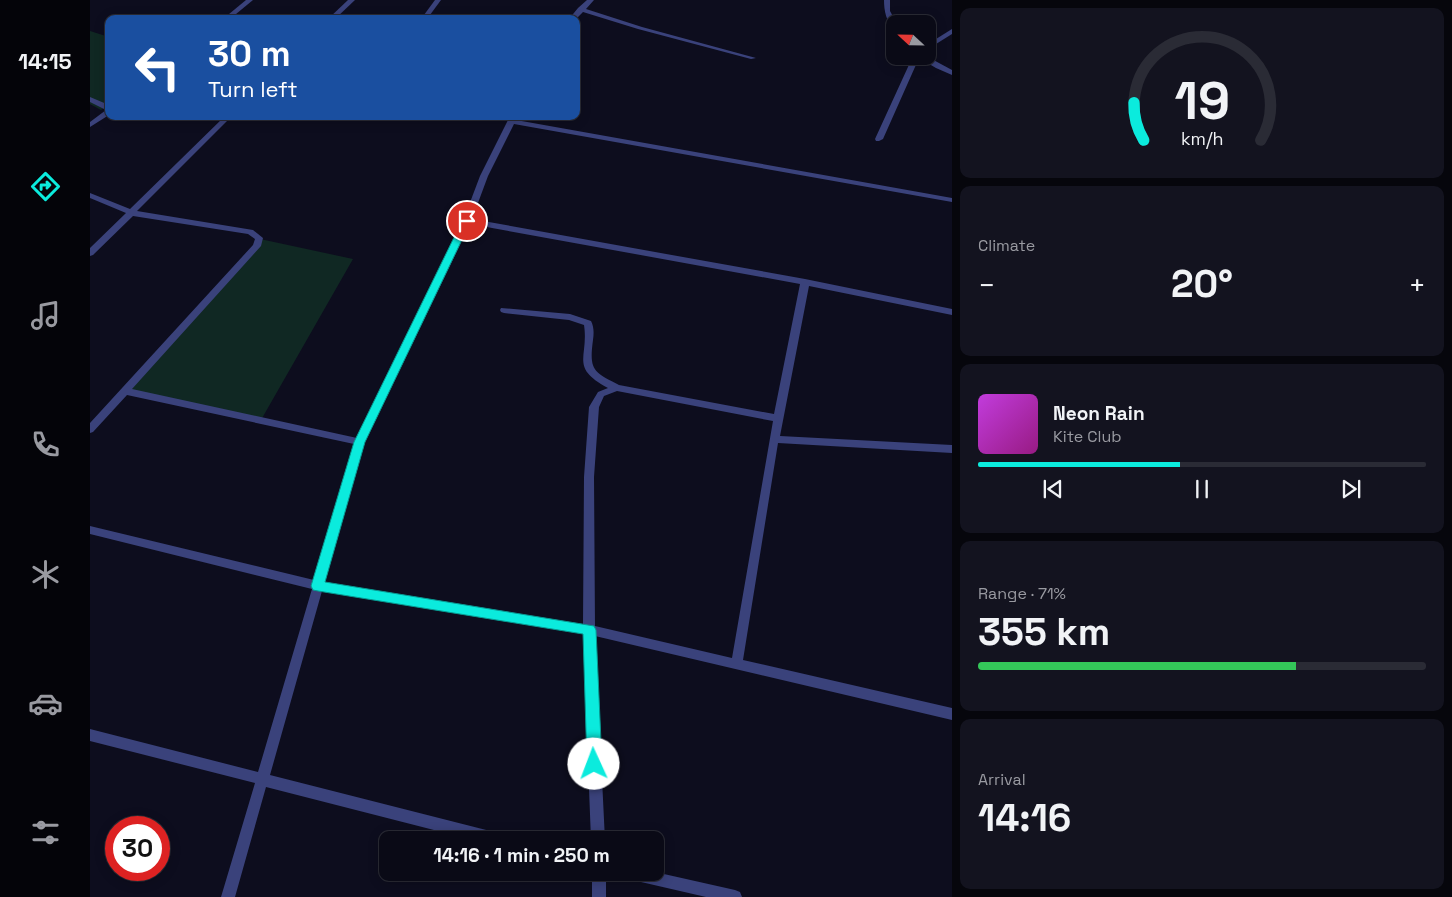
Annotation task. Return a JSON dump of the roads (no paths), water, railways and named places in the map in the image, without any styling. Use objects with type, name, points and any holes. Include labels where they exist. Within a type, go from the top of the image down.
[{"type":"street","points":[[231,15],[250,0]]},
{"type":"street","points":[[335,15],[352,0]]},
{"type":"street","points":[[427,15],[438,0]]},
{"type":"street","points":[[575,15],[591,0]]},
{"type":"street","points":[[887,0],[889,15]]},
{"type":"street","points":[[580,9],[640,28],[753,58]]},
{"type":"street","points":[[936,42],[952,31]]},
{"type":"street","points":[[879,139],[912,65]]},
{"type":"street","points":[[935,65],[952,73]]},
{"type":"street","points":[[90,99],[105,107]]},
{"type":"street","points":[[90,125],[105,112]]},
{"type":"street","points":[[90,252],[225,120]]},
{"type":"street","points":[[228,897],[360,442],[467,221],[484,176],[512,120]]},
{"type":"street","points":[[524,120],[952,200]]},
{"type":"street","points":[[90,195],[132,212],[250,232],[259,238],[257,246],[90,430]]},
{"type":"street","points":[[467,221],[805,282],[952,312]]},
{"type":"street","points":[[737,663],[774,439],[805,282]]},
{"type":"street","points":[[504,310],[570,316],[588,323],[590,329],[585,359],[588,369],[598,378],[617,388],[778,418]]},
{"type":"street","points":[[598,831],[589,630],[589,477],[594,407],[601,394],[617,388]]},
{"type":"street","points":[[126,391],[360,442]]},
{"type":"street","points":[[774,439],[952,449]]},
{"type":"street","points":[[90,530],[318,586],[589,630],[952,714]]},
{"type":"street","points":[[90,735],[463,831]]},
{"type":"street","points":[[664,880],[735,897]]},
{"type":"street","points":[[599,881],[599,897]]}]
